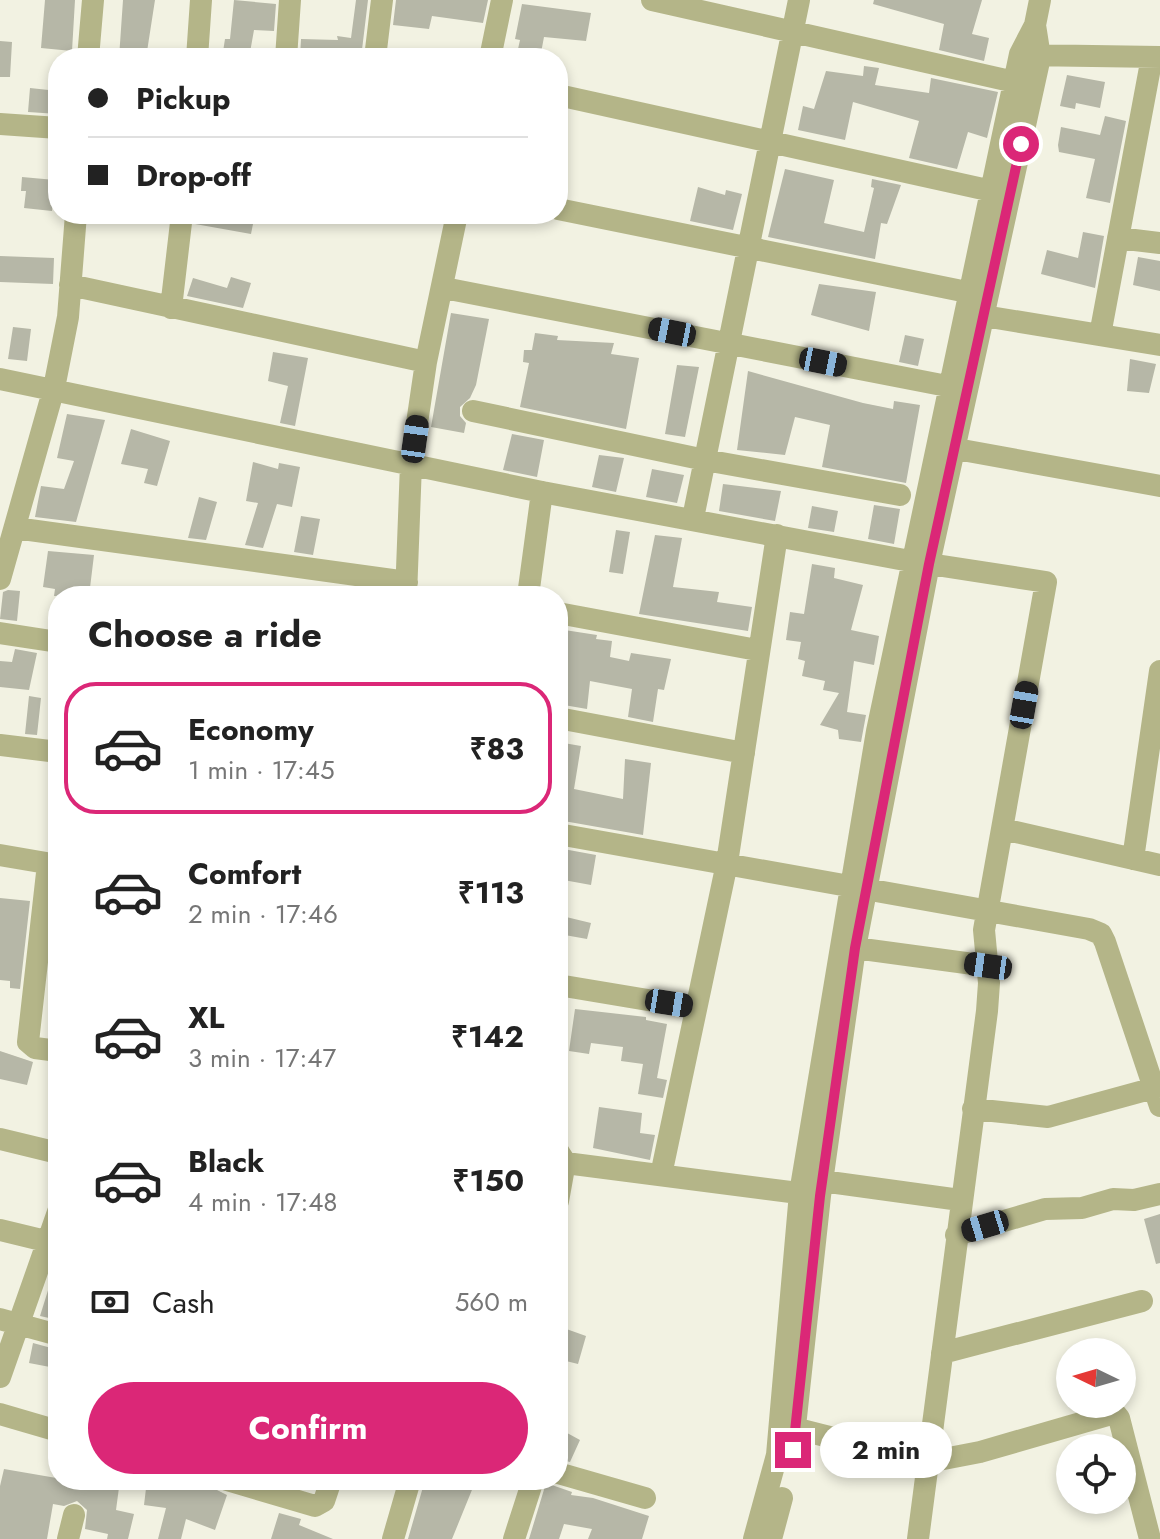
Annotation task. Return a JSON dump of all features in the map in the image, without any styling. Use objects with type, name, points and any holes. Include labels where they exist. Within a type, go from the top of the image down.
[{"type":"street","points":[[89,48],[93,0]]},
{"type":"street","points":[[198,48],[201,0]]},
{"type":"street","points":[[287,48],[290,0]]},
{"type":"street","points":[[376,48],[382,0]]},
{"type":"street","points":[[492,48],[502,0]]},
{"type":"street","points":[[652,0],[1024,84]]},
{"type":"street","points":[[693,518],[799,0]]},
{"type":"street","points":[[945,447],[947,386],[972,307],[1024,84],[1040,0]]},
{"type":"street","points":[[1030,55],[1156,57],[1100,335]]},
{"type":"street","points":[[771,1539],[789,1426],[814,1190],[859,886],[992,191],[1024,84]]},
{"type":"street","points":[[568,97],[992,191]]},
{"type":"street","points":[[0,124],[48,127]]},
{"type":"street","points":[[568,211],[749,248],[972,307],[1160,345]]},
{"type":"street","points":[[0,579],[9,537],[54,388],[70,285],[75,224]]},
{"type":"street","points":[[171,308],[181,224]]},
{"type":"street","points":[[406,586],[411,464],[426,362],[455,224]]},
{"type":"street","points":[[1118,238],[1160,243]]},
{"type":"street","points":[[70,285],[426,362]]},
{"type":"street","points":[[444,288],[947,386]]},
{"type":"street","points":[[0,379],[542,492],[920,562],[1046,582],[984,930],[988,966],[987,1011],[918,1539]]},
{"type":"street","points":[[473,411],[705,460],[900,495]]},
{"type":"street","points":[[945,447],[1160,486]]},
{"type":"street","points":[[529,586],[542,492]]},
{"type":"street","points":[[661,1175],[727,863],[757,650],[777,535]]},
{"type":"street","points":[[9,537],[383,586]]},
{"type":"street","points":[[568,615],[757,650]]},
{"type":"street","points":[[0,633],[48,640]]},
{"type":"street","points":[[1133,859],[1160,671]]},
{"type":"street","points":[[568,720],[744,753]]},
{"type":"street","points":[[0,745],[48,751]]},
{"type":"street","points":[[1003,829],[1160,865]]},
{"type":"street","points":[[568,836],[859,886],[1089,929],[1101,934],[1157,1097],[1048,1117],[973,1109]]},
{"type":"street","points":[[0,855],[48,863]]},
{"type":"street","points":[[814,1190],[855,948],[859,886]]},
{"type":"street","points":[[48,900],[28,1042],[35,1048],[48,1050]]},
{"type":"street","points":[[855,948],[988,966]]},
{"type":"street","points":[[568,987],[696,1008]]},
{"type":"street","points":[[0,1139],[48,1151]]},
{"type":"street","points":[[568,1159],[661,1175],[960,1200]]},
{"type":"street","points":[[956,1235],[1045,1209],[1082,1208],[1113,1199],[1134,1200],[1160,1194]]},
{"type":"street","points":[[0,1230],[48,1242]]},
{"type":"street","points":[[0,1377],[9,1322],[48,1252]]},
{"type":"street","points":[[942,1353],[1142,1301]]},
{"type":"street","points":[[9,1322],[48,1332]]},
{"type":"street","points":[[789,1426],[928,1462],[980,1452],[1115,1413],[1119,1418],[1150,1539]]},
{"type":"street","points":[[0,1414],[48,1428]]},
{"type":"street","points":[[754,1539],[789,1426]]},
{"type":"street","points":[[568,1476],[645,1498]]},
{"type":"street","points":[[261,1490],[315,1506],[324,1501],[328,1490]]},
{"type":"street","points":[[393,1539],[407,1490]]},
{"type":"street","points":[[514,1539],[530,1490]]},
{"type":"street","points":[[68,1539],[74,1515]]},
{"type":"building","points":[[45,0],[75,0],[72,48],[41,48]]},
{"type":"building","points":[[123,0],[155,0],[148,48],[120,48]]},
{"type":"building","points":[[234,0],[276,4],[274,31],[254,30],[251,48],[224,48],[225,39],[230,39]]},
{"type":"building","points":[[356,0],[368,0],[362,48],[301,48],[301,39],[351,38]]},
{"type":"building","points":[[396,0],[488,0],[483,23],[432,16],[429,29],[393,25]]},
{"type":"building","points":[[874,0],[982,0],[972,34],[989,38],[984,61],[939,50],[944,24],[873,4]]},
{"type":"building","points":[[522,4],[591,13],[586,41],[544,37],[542,48],[518,48],[520,40],[515,39]]},
{"type":"building","points":[[0,41],[12,42],[10,77],[0,77]]},
{"type":"building","points":[[864,66],[879,68],[875,85],[929,93],[931,78],[998,92],[987,138],[968,132],[957,169],[909,158],[919,121],[853,102],[845,140],[798,130],[803,106],[814,109],[826,71],[863,76]]},
{"type":"building","points":[[1067,75],[1105,82],[1100,108],[1076,103],[1075,109],[1060,106]]},
{"type":"building","points":[[30,88],[48,90],[48,113],[28,112]]},
{"type":"building","points":[[1105,116],[1126,121],[1110,203],[1086,198],[1095,159],[1059,152],[1058,145],[1061,127],[1100,135]]},
{"type":"building","points":[[785,169],[834,180],[824,223],[864,232],[874,188],[871,187],[872,179],[901,185],[887,224],[881,223],[875,259],[768,237]]},
{"type":"building","points":[[22,177],[48,179],[48,211],[24,208],[26,191],[21,191]]},
{"type":"building","points":[[698,187],[725,195],[726,190],[742,194],[733,230],[690,221]]},
{"type":"building","points":[[195,224],[253,224],[251,234]]},
{"type":"building","points":[[1083,232],[1104,236],[1095,288],[1041,274],[1047,250],[1078,258]]},
{"type":"building","points":[[0,256],[54,258],[53,284],[0,282]]},
{"type":"building","points":[[1138,257],[1160,261],[1160,291],[1133,285]]},
{"type":"building","points":[[231,277],[251,283],[243,308],[187,296],[193,278],[227,288]]},
{"type":"building","points":[[819,284],[876,292],[869,331],[811,315]]},
{"type":"building","points":[[451,313],[489,319],[476,385],[470,398],[460,407],[460,416],[466,423],[464,433],[431,427]]},
{"type":"building","points":[[13,327],[31,329],[27,361],[8,359]]},
{"type":"building","points":[[535,333],[558,336],[557,340],[614,343],[611,354],[639,358],[626,429],[520,407],[529,363],[523,362],[524,350],[532,350]]},
{"type":"building","points":[[905,335],[924,339],[918,366],[899,362]]},
{"type":"building","points":[[273,352],[308,358],[295,426],[280,423],[288,386],[268,381]]},
{"type":"building","points":[[1130,359],[1156,364],[1149,393],[1127,391]]},
{"type":"building","points":[[677,365],[699,367],[685,437],[665,434]]},
{"type":"building","points":[[748,371],[893,409],[894,401],[920,405],[906,483],[822,467],[830,425],[795,417],[785,455],[737,450]]},
{"type":"building","points":[[67,414],[105,420],[76,522],[35,517],[41,486],[64,489],[74,461],[57,458]]},
{"type":"building","points":[[131,429],[170,441],[157,486],[144,483],[148,469],[121,464]]},
{"type":"building","points":[[512,434],[544,440],[537,477],[503,470]]},
{"type":"building","points":[[599,455],[624,458],[616,492],[592,487]]},
{"type":"building","points":[[253,462],[278,469],[279,463],[300,467],[292,507],[277,504],[263,548],[245,545],[258,503],[246,501]]},
{"type":"building","points":[[652,469],[684,475],[677,503],[646,497]]},
{"type":"building","points":[[723,484],[781,491],[775,521],[719,511]]},
{"type":"building","points":[[199,497],[217,502],[206,540],[188,538]]},
{"type":"building","points":[[874,505],[900,509],[894,544],[868,539]]},
{"type":"building","points":[[812,506],[838,511],[834,532],[808,528]]},
{"type":"building","points":[[301,516],[320,519],[313,555],[294,552]]},
{"type":"building","points":[[616,530],[630,532],[623,574],[609,572]]},
{"type":"building","points":[[655,535],[682,538],[673,587],[719,592],[717,602],[752,607],[748,631],[639,614]]},
{"type":"building","points":[[48,551],[94,555],[90,586],[43,587]]},
{"type":"building","points":[[812,564],[835,568],[834,578],[863,585],[851,630],[879,636],[874,665],[854,661],[847,712],[866,715],[861,742],[839,739],[838,730],[820,725],[839,693],[823,690],[825,681],[802,676],[805,661],[798,659],[801,642],[786,640],[790,612],[804,614]]},
{"type":"building","points":[[20,591],[17,621],[0,619],[3,592]]},
{"type":"building","points":[[568,631],[612,641],[610,657],[629,661],[631,653],[671,659],[664,690],[658,689],[653,722],[628,717],[632,689],[590,681],[587,709],[568,706]]},
{"type":"building","points":[[15,649],[37,653],[29,690],[0,687],[0,661],[12,662]]},
{"type":"building","points":[[29,696],[41,698],[37,735],[25,734]]},
{"type":"building","points":[[568,744],[581,746],[574,789],[623,799],[625,759],[651,763],[643,835],[568,822]]},
{"type":"building","points":[[568,850],[596,855],[591,885],[568,881]]},
{"type":"building","points":[[0,898],[30,901],[20,989],[10,988],[10,981],[0,980]]},
{"type":"building","points":[[568,917],[591,923],[587,939],[568,936]]},
{"type":"building","points":[[575,1009],[646,1017],[646,1020],[667,1024],[657,1078],[667,1080],[663,1098],[638,1094],[643,1064],[621,1061],[623,1047],[591,1043],[589,1054],[569,1051]]},
{"type":"building","points":[[0,1051],[33,1062],[27,1085],[0,1079]]},
{"type":"building","points":[[599,1107],[642,1113],[640,1133],[655,1135],[650,1160],[593,1148]]},
{"type":"building","points":[[1160,1214],[1160,1263],[1156,1264],[1144,1219]]},
{"type":"building","points":[[48,1290],[48,1318],[40,1316]]},
{"type":"building","points":[[568,1330],[586,1336],[578,1364],[568,1362]]},
{"type":"building","points":[[33,1343],[48,1347],[48,1367],[29,1363]]},
{"type":"building","points":[[568,1433],[580,1440],[568,1462]]},
{"type":"building","points":[[4,1469],[48,1477],[48,1490],[119,1490],[116,1510],[134,1514],[128,1539],[107,1539],[108,1534],[85,1529],[87,1510],[77,1501],[64,1506],[53,1504],[47,1539],[0,1539],[0,1486]]},
{"type":"building","points":[[146,1490],[217,1490],[227,1495],[215,1530],[186,1519],[181,1539],[158,1539],[166,1508],[144,1505]]},
{"type":"building","points":[[422,1490],[472,1490],[452,1539],[408,1539]]},
{"type":"building","points":[[544,1490],[566,1490],[572,1492],[571,1495],[593,1498],[649,1516],[642,1539],[588,1539],[592,1529],[564,1524],[559,1539],[529,1539]]},
{"type":"building","points":[[279,1513],[301,1519],[299,1525],[333,1539],[271,1539]]},
{"type":"route","points":[[793,1450],[820,1196],[855,948],[929,564],[1021,144]]}]
